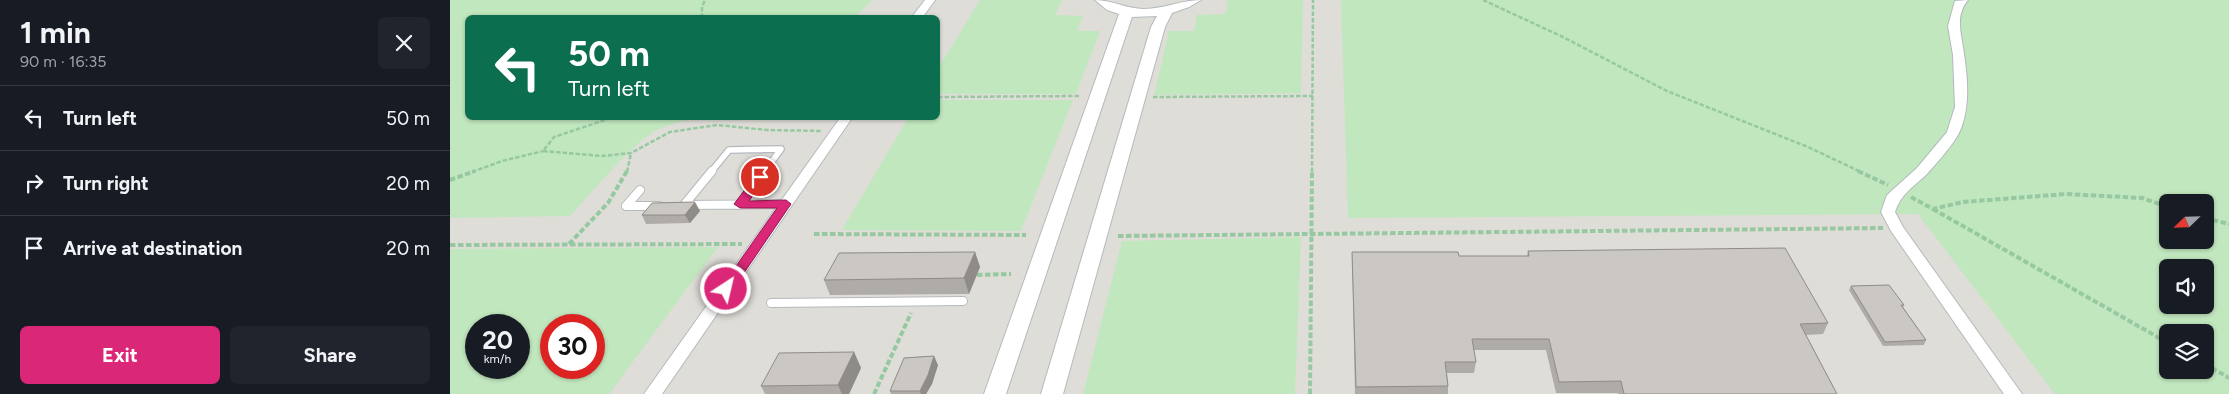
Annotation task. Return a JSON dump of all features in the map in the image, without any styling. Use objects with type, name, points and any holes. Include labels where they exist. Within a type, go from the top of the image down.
[{"type":"street","points":[[918,15],[930,0]]},
{"type":"street","points":[[1102,0],[1115,8],[1127,11],[1167,10],[1194,0]]},
{"type":"street","points":[[1963,0],[1959,3],[1953,26],[1959,55],[1961,107],[1953,133],[1922,171],[1898,190],[1888,206],[1888,212],[1896,228],[2013,394]]},
{"type":"street","points":[[1052,394],[1158,27],[1167,10]]},
{"type":"street","points":[[995,394],[1127,11]]},
{"type":"street","points":[[653,394],[844,120]]},
{"type":"lane","points":[[684,205],[729,150],[780,149],[740,204]]},
{"type":"lane","points":[[640,190],[626,206],[665,205]]},
{"type":"lane","points":[[675,205],[786,204]]},
{"type":"lane","points":[[771,303],[963,301]]},
{"type":"path","points":[[702,15],[702,7],[705,0]]},
{"type":"path","points":[[1310,394],[1313,0]]},
{"type":"path","points":[[1483,0],[1563,37],[1667,91],[1808,147],[1898,190],[2159,338]]},
{"type":"path","points":[[940,97],[1078,96]]},
{"type":"path","points":[[1138,97],[1313,96]]},
{"type":"path","points":[[543,151],[554,137],[605,120]]},
{"type":"path","points":[[450,180],[502,161],[543,151],[602,156],[631,153],[661,135],[687,128],[717,125],[767,130],[836,131]]},
{"type":"path","points":[[569,244],[620,188],[631,162],[631,153]]},
{"type":"path","points":[[1933,209],[1963,202],[2066,194],[2142,198],[2159,204]]},
{"type":"path","points":[[2214,220],[2229,224]]},
{"type":"path","points":[[1118,236],[1896,228]]},
{"type":"path","points":[[814,234],[1026,236]]},
{"type":"path","points":[[450,245],[758,244]]},
{"type":"path","points":[[976,275],[1011,274]]},
{"type":"path","points":[[874,394],[917,302]]},
{"type":"path","points":[[2214,369],[2229,378]]},
{"type":"shaded area","points":[[450,0],[1402,0],[2159,200],[2159,249],[2206,249],[2208,259],[2159,259],[2159,314],[2214,314],[2214,298],[2229,394],[450,394]]},
{"type":"green space","points":[[450,0],[873,0],[856,15],[465,15],[465,120],[691,120],[667,126],[645,138],[623,158],[570,216],[450,218]]},
{"type":"green space","points":[[980,0],[1062,0],[1055,15],[1083,16],[1077,31],[1100,31],[1076,94],[940,94],[940,66]]},
{"type":"green space","points":[[1228,0],[1303,0],[1301,93],[1154,95],[1169,31],[1194,31],[1197,15],[1225,14]]},
{"type":"green space","points":[[1341,0],[2229,0],[2229,394],[2055,394],[1918,214],[1348,218]]},
{"type":"green space","points":[[940,100],[1073,100],[1021,231],[842,230],[907,120],[940,120]]},
{"type":"green space","points":[[1301,237],[1295,394],[1083,394],[1122,241]]},
{"type":"green space","points":[[718,247],[609,394],[450,394],[450,249]]},
{"type":"building","points":[[695,202],[685,215],[642,215],[652,203]]},
{"type":"building","points":[[1785,248],[1828,323],[1800,324],[1837,394],[1624,394],[1621,381],[1559,382],[1549,339],[1472,339],[1476,362],[1445,362],[1448,386],[1356,387],[1352,252],[1458,252],[1459,256],[1529,256],[1528,251]]},
{"type":"building","points":[[975,252],[964,278],[824,280],[839,253]]},
{"type":"building","points":[[1889,285],[1926,340],[1885,342],[1851,286]]},
{"type":"building","points":[[854,352],[838,385],[761,386],[779,353]]},
{"type":"building","points":[[934,356],[920,391],[890,391],[904,358]]},
{"type":"route","points":[[726,289],[786,204],[740,204],[760,177]]}]
